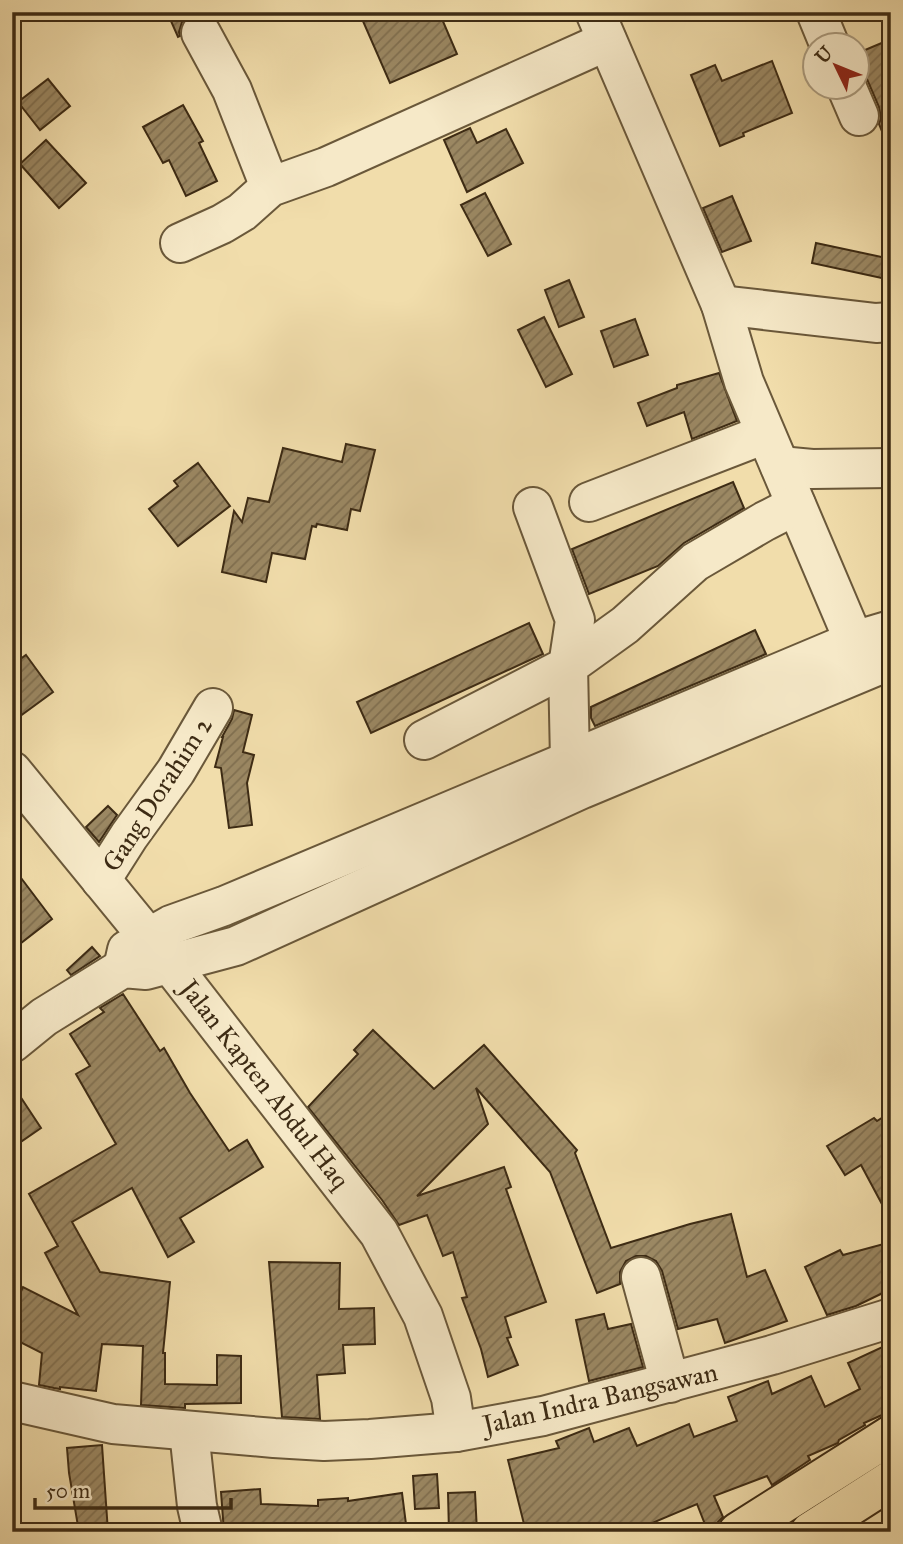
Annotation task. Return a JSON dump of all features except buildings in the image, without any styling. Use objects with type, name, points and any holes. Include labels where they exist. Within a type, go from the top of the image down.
[{"type":"highway","points":[[738,1532],[891,1436]]},
{"type":"highway","points":[[810,1532],[891,1480]]},
{"type":"street","points":[[816,12],[824,32]]},
{"type":"street","points":[[180,243],[242,212],[270,187],[327,167],[601,27],[721,305],[744,383],[854,641]]},
{"type":"street","points":[[201,33],[232,90],[270,187]]},
{"type":"street","points":[[721,305],[876,323],[891,322]]},
{"type":"street","points":[[589,502],[772,450],[812,469],[891,468]]},
{"type":"street","points":[[424,740],[568,666],[625,625],[695,562],[796,505]]},
{"type":"street","points":[[533,507],[575,620],[568,666],[576,774]]},
{"type":"street","points":[[576,774],[854,641],[891,630]]},
{"type":"street","points":[[12,1043],[44,1017],[143,958],[171,925],[891,660]]},
{"type":"street","name":"Gang Dorahim 2","points":[[101,880],[176,771],[213,708]]},
{"type":"street","name":"Jalan Kapten Abdul Haq","points":[[12,771],[101,880],[143,958]]},
{"type":"street","name":"Jalan Kapten Abdul Haq","points":[[12,810],[379,1233],[423,1316],[451,1398],[445,1432]]},
{"type":"street","points":[[641,1277],[670,1383]]},
{"type":"street","name":"Jalan Indra Bangsawan","points":[[12,1401],[113,1424],[324,1441],[370,1440],[445,1432],[543,1416],[772,1355],[891,1318]]},
{"type":"street","points":[[189,1431],[197,1506],[203,1532]]}]
